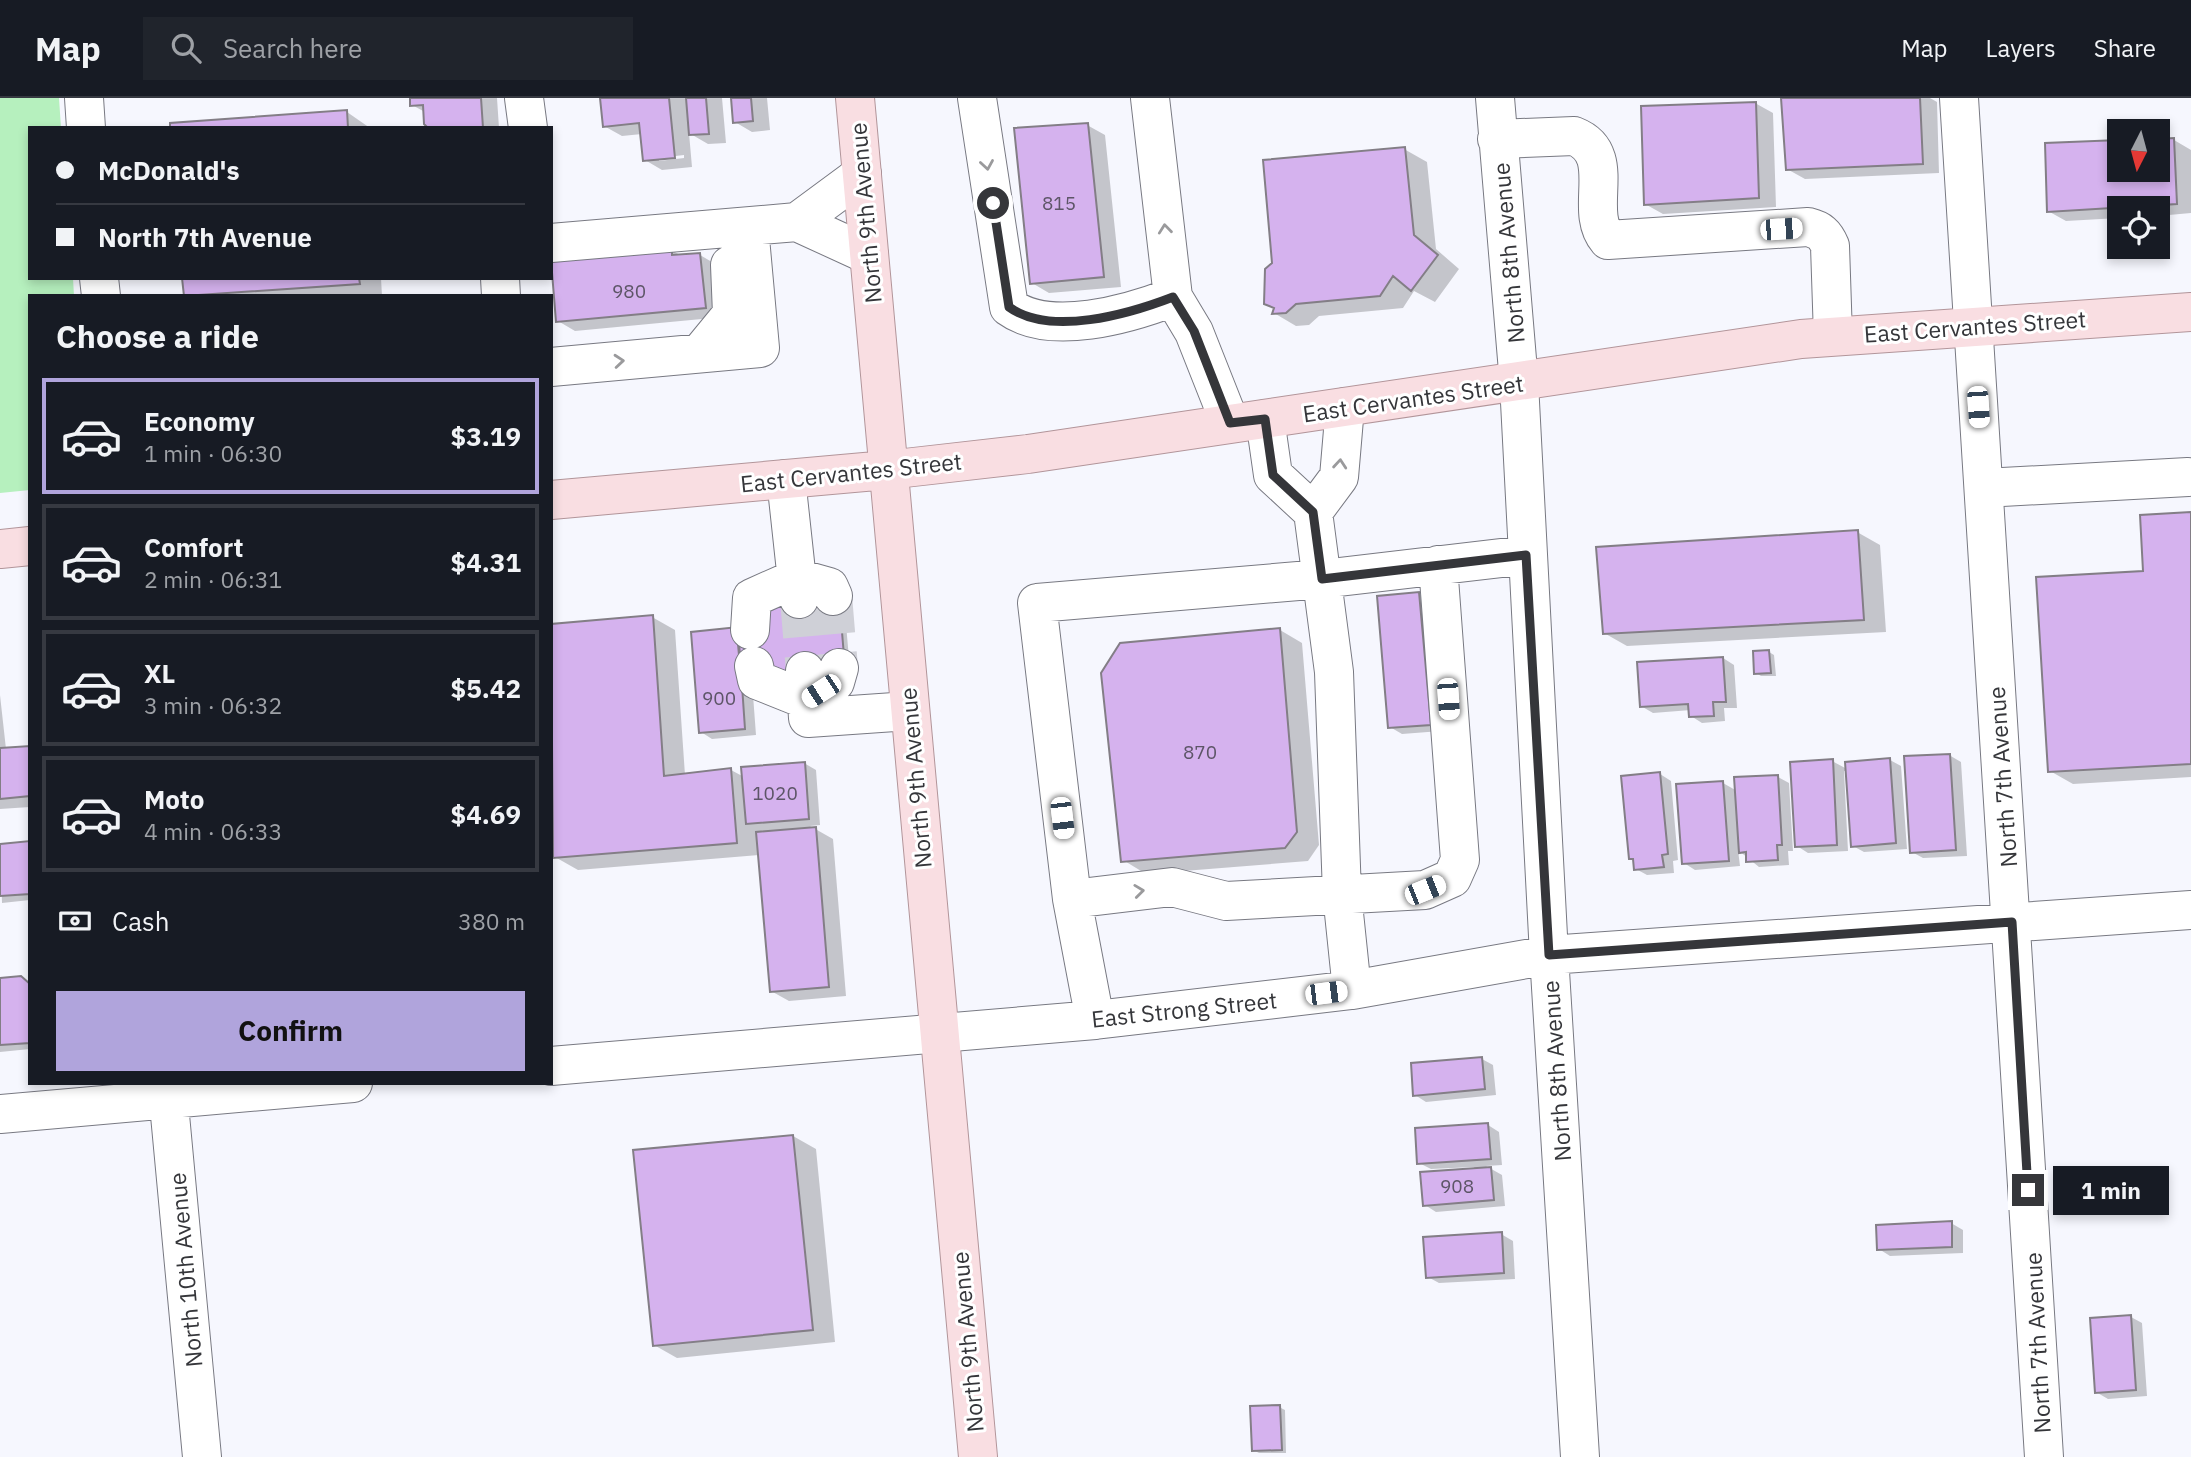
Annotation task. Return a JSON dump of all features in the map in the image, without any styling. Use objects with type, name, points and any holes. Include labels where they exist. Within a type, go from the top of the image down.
[{"type":"main road","name":"North 9th Avenue","points":[[855,98],[978,1457]]},
{"type":"main road","name":"East Cervantes Street","points":[[553,500],[887,470],[1028,454],[1519,383],[1669,356],[1833,336],[2191,312]]},
{"type":"main road","points":[[0,549],[28,546]]},
{"type":"street","points":[[84,98],[86,126]]},
{"type":"street","points":[[524,98],[528,126]]},
{"type":"street","points":[[977,98],[1009,307],[1024,318],[1043,322],[1129,314],[1173,297]]},
{"type":"street","points":[[1150,98],[1173,297],[1248,421],[1273,475],[1313,512],[1334,672],[1342,894],[1352,990]]},
{"type":"street","name":"North 8th Avenue","points":[[1495,98],[1519,383],[1526,555],[1580,1457]]},
{"type":"street","name":"North 7th Avenue","points":[[1959,98],[2044,1457]]},
{"type":"street","points":[[1497,139],[1574,136],[1586,141],[1597,157],[1600,224],[1608,240],[1808,227],[1818,229],[1826,236],[1830,246],[1833,336]]},
{"type":"street","points":[[797,222],[862,174]]},
{"type":"street","points":[[553,243],[797,222],[869,255]]},
{"type":"street","points":[[553,367],[760,348],[749,226]]},
{"type":"street","points":[[609,239],[626,244],[693,243],[727,257],[732,275],[732,314],[700,353]]},
{"type":"street","points":[[1313,512],[1339,477],[1345,407]]},
{"type":"street","points":[[1984,488],[2188,477]]},
{"type":"street","points":[[786,479],[810,591],[752,598],[752,648],[757,680],[817,679],[808,718],[909,711]]},
{"type":"street","points":[[1094,1020],[1072,899],[1037,603],[1322,579],[1526,555]]},
{"type":"street","points":[[1072,899],[1172,887],[1226,901],[1425,890],[1452,878],[1460,860],[1438,565]]},
{"type":"street","name":"East Strong Street","points":[[553,1066],[1094,1020],[1352,990],[1549,955],[2191,910]]},
{"type":"street","points":[[0,1114],[168,1091],[307,1085]]},
{"type":"street","name":"North 10th Avenue","points":[[168,1091],[202,1457]]},
{"type":"green space","points":[[0,98],[59,98],[61,126],[28,126],[28,280],[73,280],[74,294],[28,294],[28,490],[0,493]]},
{"type":"building","points":[[410,98],[481,98],[483,126],[426,126],[423,105],[410,106]]},
{"type":"building","points":[[600,98],[669,98],[675,158],[643,161],[639,123],[603,127]]},
{"type":"building","points":[[686,98],[706,98],[709,134],[689,135]]},
{"type":"building","points":[[731,98],[751,98],[753,121],[733,123]]},
{"type":"building","points":[[1781,98],[1920,98],[1923,164],[1786,170]]},
{"type":"building","points":[[1756,102],[1759,198],[1644,205],[1641,106]]},
{"type":"building","points":[[347,110],[348,126],[170,126],[170,123]]},
{"type":"building","points":[[1088,123],[1104,277],[1030,284],[1014,128]]},
{"type":"building","points":[[2170,138],[2174,138],[2177,204],[2170,204],[2170,196],[2107,196],[2107,208],[2047,212],[2045,143],[2107,140],[2107,182],[2170,182]]},
{"type":"building","points":[[1405,147],[1414,235],[1438,255],[1411,291],[1393,276],[1380,296],[1296,304],[1286,313],[1272,314],[1274,308],[1264,304],[1265,269],[1272,263],[1263,160]]},
{"type":"building","points":[[672,248],[672,255],[700,253],[706,308],[556,322],[553,260]]},
{"type":"building","points":[[182,280],[359,280],[360,284],[213,294],[184,294]]},
{"type":"building","points":[[2191,512],[2191,764],[2048,772],[2036,577],[2143,571],[2140,515]]},
{"type":"building","points":[[1858,530],[1864,620],[1603,634],[1596,547]]},
{"type":"building","points":[[1419,592],[1431,725],[1388,728],[1377,596]]},
{"type":"building","points":[[839,596],[845,668],[766,674],[740,667],[737,632],[757,603]]},
{"type":"building","points":[[653,615],[664,776],[731,768],[737,843],[553,858],[553,624]]},
{"type":"building","points":[[738,627],[745,729],[699,733],[691,632]]},
{"type":"building","points":[[1280,628],[1297,832],[1285,848],[1121,862],[1101,673],[1120,643]]},
{"type":"building","points":[[1769,650],[1771,673],[1754,674],[1753,651]]},
{"type":"building","points":[[1723,657],[1726,702],[1713,702],[1714,716],[1689,717],[1688,704],[1640,707],[1637,662]]},
{"type":"building","points":[[28,746],[28,796],[0,799],[0,748]]},
{"type":"building","points":[[1950,754],[1956,850],[1910,853],[1904,756]]},
{"type":"building","points":[[1890,758],[1896,843],[1851,847],[1845,762]]},
{"type":"building","points":[[1833,759],[1837,845],[1795,847],[1790,762]]},
{"type":"building","points":[[805,762],[809,819],[746,824],[741,767]]},
{"type":"building","points":[[1660,772],[1668,854],[1662,855],[1664,867],[1634,870],[1633,859],[1629,859],[1621,776]]},
{"type":"building","points":[[1778,775],[1782,845],[1777,845],[1778,860],[1746,862],[1746,852],[1739,853],[1734,777]]},
{"type":"building","points":[[1723,781],[1729,861],[1682,864],[1676,784]]},
{"type":"building","points":[[816,827],[829,987],[770,992],[756,832]]},
{"type":"building","points":[[28,841],[28,894],[0,896],[0,844]]},
{"type":"building","points":[[21,976],[28,982],[28,1043],[0,1045],[0,978]]},
{"type":"building","points":[[1482,1057],[1485,1089],[1413,1096],[1411,1063]]},
{"type":"building","points":[[1488,1123],[1491,1159],[1417,1164],[1415,1128]]},
{"type":"building","points":[[793,1135],[813,1330],[653,1346],[633,1150]]},
{"type":"building","points":[[1491,1167],[1494,1200],[1423,1206],[1420,1172]]},
{"type":"building","points":[[1952,1221],[1952,1247],[1877,1250],[1876,1225]]},
{"type":"building","points":[[1502,1232],[1504,1273],[1426,1278],[1423,1237]]},
{"type":"building","points":[[2131,1315],[2136,1390],[2095,1393],[2090,1318]]},
{"type":"building","points":[[1280,1405],[1282,1450],[1252,1451],[1250,1406]]},
{"type":"tunnel","points":[[833,596],[839,668]]},
{"type":"tunnel","points":[[799,599],[805,671]]},
{"type":"route","points":[[993,203],[1009,307],[1024,318],[1043,322],[1129,314],[1173,297],[1194,331],[1230,423],[1265,419],[1273,475],[1313,512],[1322,579],[1526,555],[1549,955],[2012,922],[2028,1190]]}]
